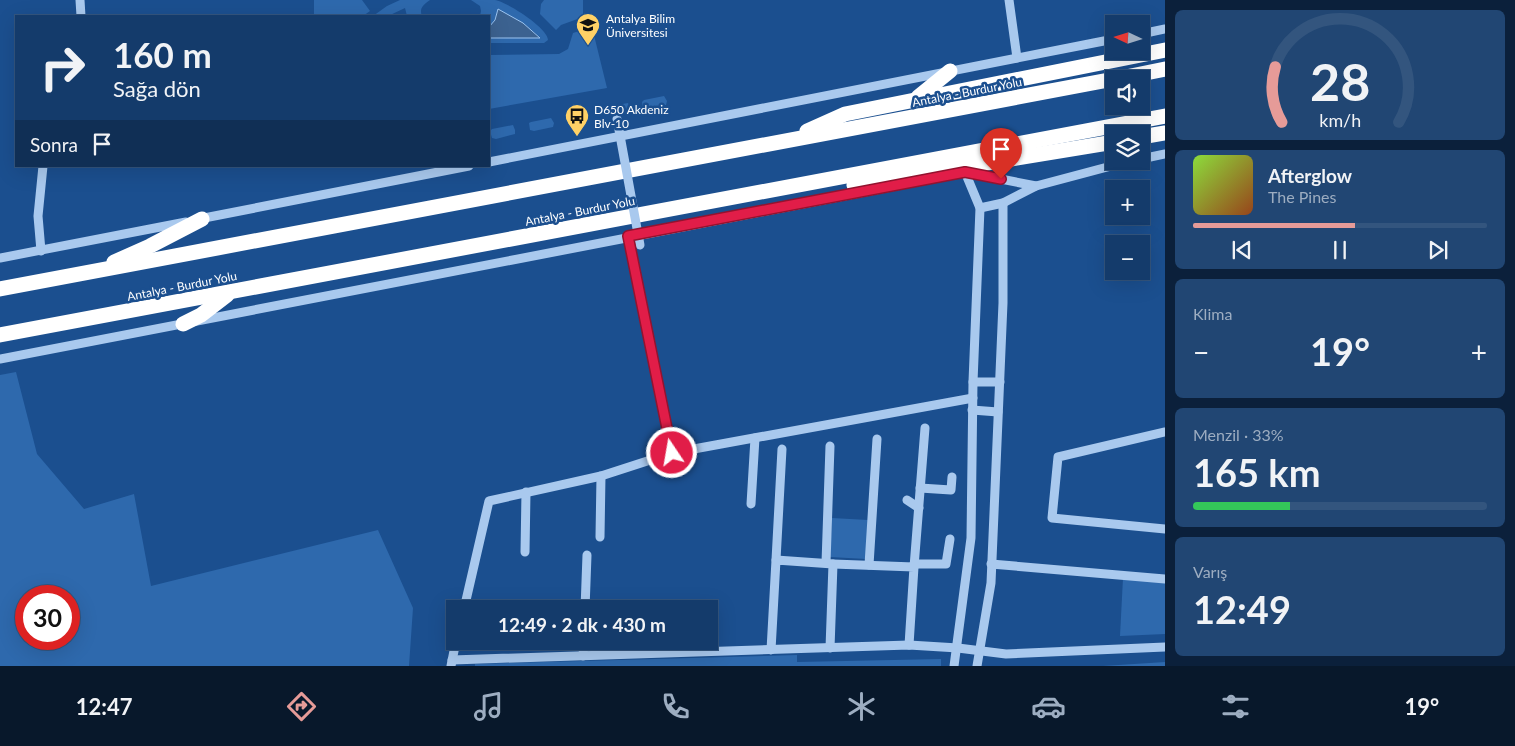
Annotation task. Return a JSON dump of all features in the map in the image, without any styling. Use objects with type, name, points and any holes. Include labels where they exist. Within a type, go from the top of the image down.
[{"type":"highway","points":[[786,141],[845,114],[1165,50]]},
{"type":"highway","name":"Antalya - Burdur Yolu","points":[[1150,72],[1165,69]]},
{"type":"highway","points":[[915,100],[950,72]]},
{"type":"highway","name":"Antalya - Burdur Yolu","points":[[0,289],[1105,81]]},
{"type":"highway","name":"Antalya - Burdur Yolu","points":[[0,336],[1165,116]]},
{"type":"highway","points":[[1150,136],[1165,133]]},
{"type":"highway","points":[[670,209],[715,207],[1105,143]]},
{"type":"highway","points":[[88,273],[150,246],[202,219]]},
{"type":"highway","points":[[183,324],[201,314],[212,304],[231,292]]},
{"type":"street","points":[[80,0],[81,15]]},
{"type":"street","points":[[1009,0],[1018,58]]},
{"type":"street","points":[[1150,32],[1165,29]]},
{"type":"street","points":[[490,162],[1105,41]]},
{"type":"street","points":[[617,119],[640,245]]},
{"type":"street","points":[[1150,157],[1165,154]]},
{"type":"street","points":[[40,250],[38,216],[43,167]]},
{"type":"street","points":[[0,258],[464,167]]},
{"type":"street","points":[[980,208],[1003,203],[1036,186],[1105,168]]},
{"type":"street","points":[[0,359],[965,172],[1036,186]]},
{"type":"street","points":[[954,666],[958,648],[971,538],[972,398],[980,208],[965,172]]},
{"type":"street","points":[[976,666],[991,583],[1004,303],[1003,203]]},
{"type":"street","points":[[628,236],[672,453]]},
{"type":"street","points":[[973,382],[1000,382]]},
{"type":"street","points":[[466,600],[490,501],[601,476],[672,453],[972,398]]},
{"type":"street","points":[[972,410],[998,412]]},
{"type":"street","points":[[909,645],[925,428]]},
{"type":"street","points":[[1165,432],[1058,457],[1052,518],[1165,529]]},
{"type":"street","points":[[751,504],[755,438]]},
{"type":"street","points":[[869,565],[877,439]]},
{"type":"street","points":[[830,446],[830,648]]},
{"type":"street","points":[[771,650],[782,449]]},
{"type":"street","points":[[600,537],[601,476]]},
{"type":"street","points":[[920,488],[951,490],[952,477]]},
{"type":"street","points":[[525,552],[526,492]]},
{"type":"street","points":[[907,500],[919,508]]},
{"type":"street","points":[[776,560],[869,565],[946,564],[949,556],[950,539]]},
{"type":"street","points":[[585,600],[587,555]]},
{"type":"street","points":[[992,564],[1165,579]]},
{"type":"street","points":[[454,650],[451,663],[583,656],[909,645],[958,648],[1006,654],[1165,647]]},
{"type":"street","points":[[583,650],[583,656]]},
{"type":"shaded area","points":[[314,0],[362,0],[370,11],[364,15],[314,15]]},
{"type":"shaded area","points":[[400,0],[430,0],[422,7],[422,15],[407,15],[405,8],[390,15],[374,15]]},
{"type":"shaded area","points":[[471,0],[495,0],[508,5],[526,16],[541,29],[548,40],[544,43],[490,43],[490,38],[540,37],[523,23],[498,10],[495,20],[490,26],[490,15],[480,15],[480,6]]},
{"type":"shaded area","points":[[544,0],[583,0],[583,17],[561,25],[556,30],[540,14],[541,4]]},
{"type":"shaded area","points":[[498,9],[523,23],[540,38],[490,38],[490,26],[495,20]]},
{"type":"shaded area","points":[[592,27],[607,88],[490,109],[490,55],[559,54],[568,49],[573,33]]},
{"type":"shaded area","points":[[664,96],[667,101],[666,105],[647,110],[643,109],[642,102],[644,100]]},
{"type":"shaded area","points":[[628,103],[630,112],[611,116],[607,115],[605,108]]},
{"type":"shaded area","points":[[551,118],[554,123],[553,127],[534,131],[530,130],[529,123]]},
{"type":"shaded area","points":[[513,125],[515,134],[496,139],[492,138],[490,131],[492,129]]},
{"type":"shaded area","points":[[16,372],[37,454],[84,509],[134,494],[151,586],[378,530],[413,608],[409,666],[0,666],[0,375]]},
{"type":"shaded area","points":[[832,518],[868,520],[866,559],[830,557]]},
{"type":"shaded area","points":[[1123,578],[1165,582],[1165,634],[1120,636]]},
{"type":"shaded area","points":[[797,655],[797,662],[941,659],[941,666],[475,666],[475,664]]},
{"type":"shaded area","points":[[1165,662],[1165,666],[1103,666]]},
{"type":"place","name":"Antalya Bilim Üniversitesi","points":[[588,46]]},
{"type":"place","name":"D650 Akdeniz Blv-10","points":[[577,137]]},
{"type":"route","points":[[672,453],[628,236],[965,172],[1001,179]]}]
